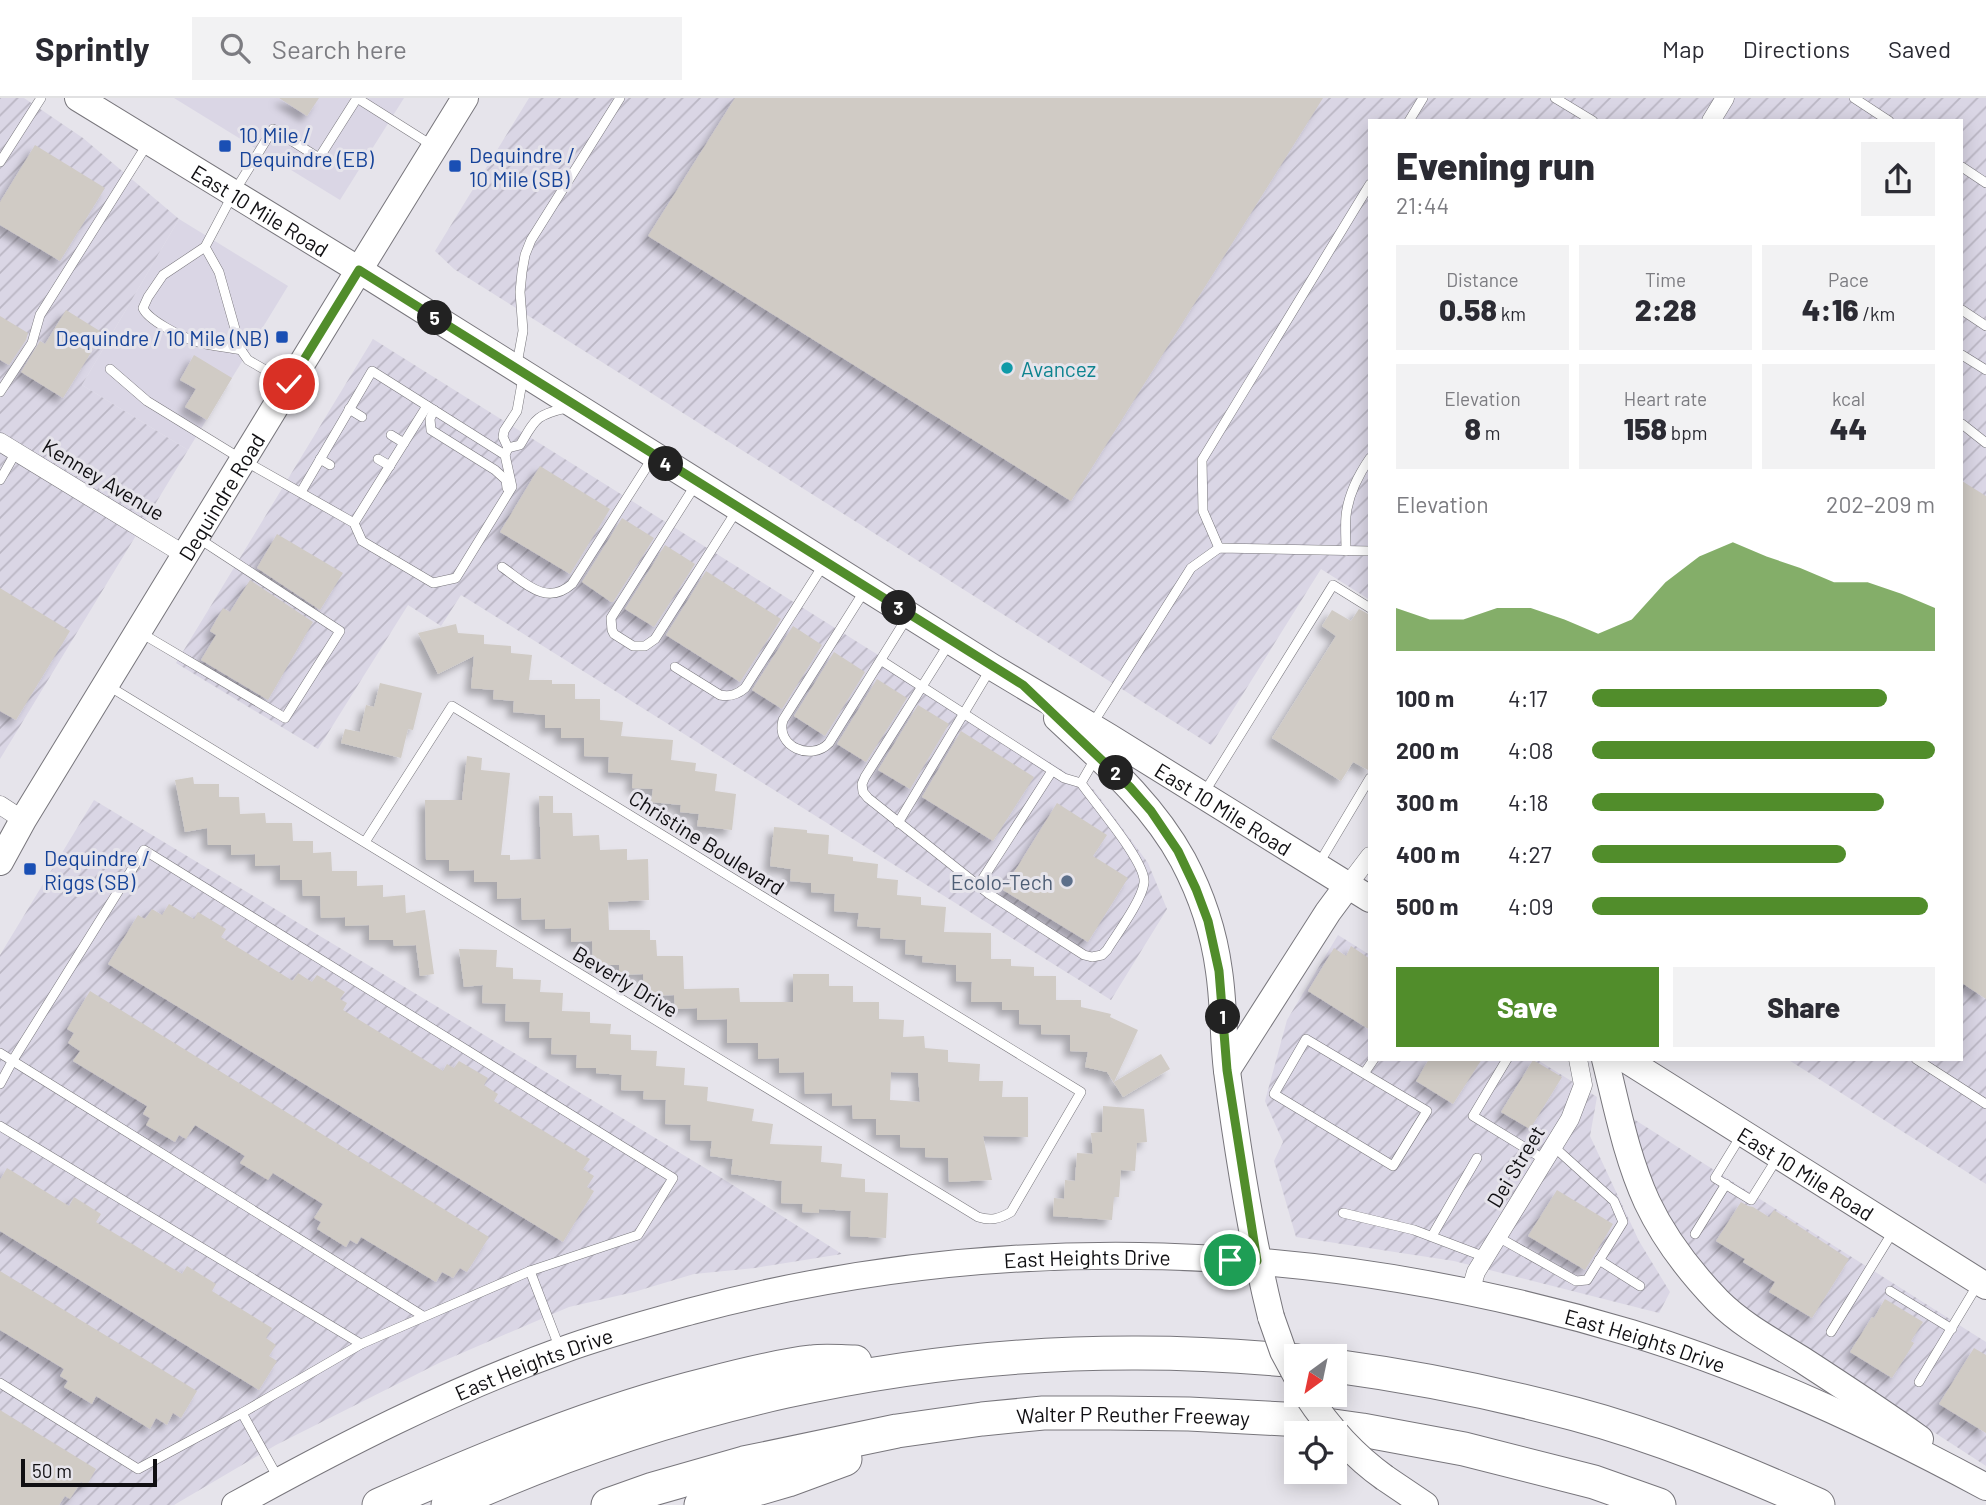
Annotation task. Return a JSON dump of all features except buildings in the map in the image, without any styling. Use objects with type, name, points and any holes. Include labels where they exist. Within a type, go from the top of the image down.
[{"type":"highway","points":[[448,1505],[589,1446],[714,1408],[883,1372],[955,1363],[1077,1354],[1203,1354],[1284,1360]]},
{"type":"highway","points":[[379,1505],[561,1430],[644,1402],[729,1378],[815,1362],[955,1363]]},
{"type":"highway","points":[[1348,1368],[1436,1381],[1577,1415],[1737,1470],[1818,1505]]},
{"type":"highway","name":"Walter P Reuther Freeway","points":[[608,1505],[744,1463],[897,1431],[1043,1413],[1189,1414],[1284,1419],[1362,1430],[1464,1449],[1594,1482],[1659,1505]]},
{"type":"highway","points":[[701,1505],[788,1480],[855,1455],[897,1431]]},
{"type":"main road","name":"East 10 Mile Road","points":[[78,98],[359,270],[1023,685],[1099,739],[1203,795],[1368,898]]},
{"type":"main road","name":"Dequindre Road","points":[[0,862],[23,820],[465,98]]},
{"type":"main road","points":[[1099,739],[1130,787],[1151,811],[1178,851],[1208,921],[1218,963],[1227,1070],[1257,1261],[1271,1317],[1284,1353]]},
{"type":"main road","points":[[1227,1070],[1348,885]]},
{"type":"main road","points":[[1605,1061],[1622,1131],[1637,1179],[1659,1224],[1699,1280],[1719,1302],[1742,1321],[1880,1410],[1985,1486]]},
{"type":"main road","name":"East 10 Mile Road","points":[[1628,1061],[1983,1284]]},
{"type":"main road","name":"East Heights Drive","points":[[235,1505],[394,1420],[561,1351],[634,1327],[778,1290],[864,1275],[944,1264],[1136,1255],[1257,1261],[1373,1275],[1470,1292],[1630,1333],[1709,1360],[1810,1401],[1985,1486]]},
{"type":"main road","points":[[1315,1407],[1345,1444],[1385,1479],[1425,1505]]},
{"type":"street","points":[[1712,119],[1725,98]]},
{"type":"street","name":"Kenney Avenue","points":[[0,442],[191,546]]},
{"type":"street","points":[[0,805],[23,820]]},
{"type":"street","points":[[1348,885],[1368,859]]},
{"type":"street","name":"Dei Street","points":[[1470,1292],[1476,1272],[1570,1119],[1583,1085],[1578,1061]]},
{"type":"lane","points":[[0,162],[41,98]]},
{"type":"lane","points":[[241,349],[194,341],[152,318],[143,308],[163,275],[205,247],[233,194],[273,129],[319,158],[357,98],[435,147]]},
{"type":"lane","points":[[110,369],[147,401],[354,523],[362,541],[433,583],[456,579],[512,487],[503,437],[517,411],[523,384],[520,371],[523,331],[520,292],[522,272],[531,240],[620,98]]},
{"type":"lane","points":[[1410,119],[1423,98]]},
{"type":"lane","points":[[1555,98],[1590,119]]},
{"type":"lane","points":[[1854,98],[1886,119]]},
{"type":"lane","points":[[0,392],[32,343],[40,315],[149,142]]},
{"type":"lane","points":[[1963,168],[1986,183]]},
{"type":"lane","points":[[1219,548],[1203,511],[1202,460],[1368,187]]},
{"type":"lane","points":[[205,247],[219,272],[241,349],[248,360],[289,384]]},
{"type":"lane","points":[[1963,311],[1986,326]]},
{"type":"lane","points":[[1963,356],[1986,370]]},
{"type":"lane","points":[[301,492],[372,371],[507,451]]},
{"type":"lane","points":[[507,451],[520,445],[535,419],[575,406]]},
{"type":"lane","points":[[354,523],[404,443],[431,408]]},
{"type":"lane","points":[[431,408],[431,430],[495,470],[506,480],[508,494]]},
{"type":"lane","points":[[349,409],[362,417]]},
{"type":"lane","points":[[1963,425],[1986,443]]},
{"type":"lane","points":[[335,433],[346,440]]},
{"type":"lane","points":[[391,435],[404,443]]},
{"type":"lane","points":[[0,480],[16,452]]},
{"type":"lane","points":[[502,567],[538,592],[556,594],[567,588],[654,456]]},
{"type":"lane","points":[[320,458],[330,465]]},
{"type":"lane","points":[[378,459],[390,466]]},
{"type":"lane","points":[[1346,551],[1346,515],[1368,461]]},
{"type":"lane","points":[[697,483],[611,618],[614,634],[633,646],[645,646],[654,639],[738,508]]},
{"type":"lane","points":[[364,485],[374,491]]},
{"type":"lane","points":[[138,632],[285,718],[340,631],[191,546]]},
{"type":"lane","points":[[1081,783],[1099,739],[1191,568],[1219,548],[1368,551]]},
{"type":"lane","points":[[675,667],[720,695],[729,696],[745,688],[825,562]]},
{"type":"lane","points":[[1203,795],[1333,585],[1368,607]]},
{"type":"lane","points":[[866,588],[783,720],[781,728],[787,742],[810,753],[824,748],[909,615]]},
{"type":"lane","points":[[882,661],[921,687],[1052,771],[1081,783],[1132,853],[1144,876],[1140,896],[1102,955],[1091,957],[1074,950],[978,886],[863,792],[865,777],[921,687],[950,640]]},
{"type":"lane","points":[[898,823],[992,667]]},
{"type":"lane","name":"Beverly Drive","points":[[106,685],[978,1217],[988,1220],[1011,1212],[1081,1092]]},
{"type":"lane","name":"Christine Boulevard","points":[[365,842],[452,706],[1081,1092]]},
{"type":"lane","points":[[978,886],[1052,771]]},
{"type":"lane","points":[[1317,866],[1368,781]]},
{"type":"lane","points":[[0,1084],[144,850],[673,1178],[638,1236],[530,1271],[361,1344],[138,1469],[0,1384]]},
{"type":"lane","points":[[1306,1039],[1365,1072],[1427,1111],[1393,1166],[1274,1094],[1306,1039]]},
{"type":"lane","points":[[0,1053],[423,1316]]},
{"type":"lane","points":[[1365,1072],[1373,1061]]},
{"type":"lane","points":[[1498,1237],[1576,1281],[1587,1280],[1623,1222],[1614,1201],[1549,1153],[1473,1116],[1506,1061]]},
{"type":"lane","points":[[1919,1061],[1986,1104]]},
{"type":"lane","points":[[0,1126],[361,1344]]},
{"type":"lane","points":[[1743,1133],[1715,1178],[1751,1200],[1779,1155]]},
{"type":"lane","points":[[1432,1236],[1477,1158]]},
{"type":"lane","points":[[1695,1234],[1726,1184]]},
{"type":"lane","points":[[1343,1213],[1432,1236],[1485,1257]]},
{"type":"lane","points":[[1831,1332],[1894,1228]]},
{"type":"lane","points":[[1599,1260],[1640,1286]]},
{"type":"lane","points":[[530,1271],[561,1351]]},
{"type":"lane","points":[[1919,1382],[1983,1284]]},
{"type":"lane","points":[[1890,1291],[1952,1329]]},
{"type":"lane","points":[[242,1413],[279,1480]]},
{"type":"shaded area","points":[[0,98],[24,98],[83,138],[179,219],[82,385],[188,450],[0,759]]},
{"type":"shaded area","points":[[174,98],[404,98],[340,200]]},
{"type":"shaded area","points":[[529,98],[1986,98],[1986,1184],[1790,1061],[1963,1061],[1963,119],[1368,119],[1368,599],[1321,569],[1211,745],[454,269],[435,251]]},
{"type":"shaded area","points":[[179,219],[288,286],[188,450],[82,385]]},
{"type":"shaded area","points":[[373,339],[1094,790],[1148,863],[1167,909],[1111,1000],[461,595],[441,626],[408,605],[318,749],[176,663]]},
{"type":"shaded area","points":[[94,800],[720,1177],[842,1254],[755,1268],[694,1274],[569,1307],[441,1362],[276,1445],[174,1505],[0,1505],[0,955]]},
{"type":"shaded area","points":[[1338,935],[1368,954],[1368,1061],[1539,1061],[1597,1097],[1590,1136],[1639,1241],[1670,1292],[1659,1313],[1454,1261],[1296,1237],[1274,1161],[1283,1142],[1265,1101],[1287,1020]]},
{"type":"shaded area","points":[[1632,1118],[1986,1342],[1986,1466],[1758,1318],[1721,1286],[1688,1247],[1668,1216],[1645,1163]]},
{"type":"place","name":"10 Mile / Dequindre (EB)","points":[[225,146]]},
{"type":"place","name":"Dequindre / 10 Mile (SB)","points":[[455,166]]},
{"type":"place","name":"Dequindre / 10 Mile (NB)","points":[[282,337]]},
{"type":"place","name":"Avancez","points":[[1007,368]]},
{"type":"place","name":"Dequindre / Riggs (SB)","points":[[30,869]]},
{"type":"place","name":"Ecolo-Tech","points":[[1067,881]]},
{"type":"route","points":[[289,384],[359,270],[1023,685],[1141,799],[1178,851],[1203,905],[1219,971],[1227,1070],[1257,1261],[1230,1260]]}]
